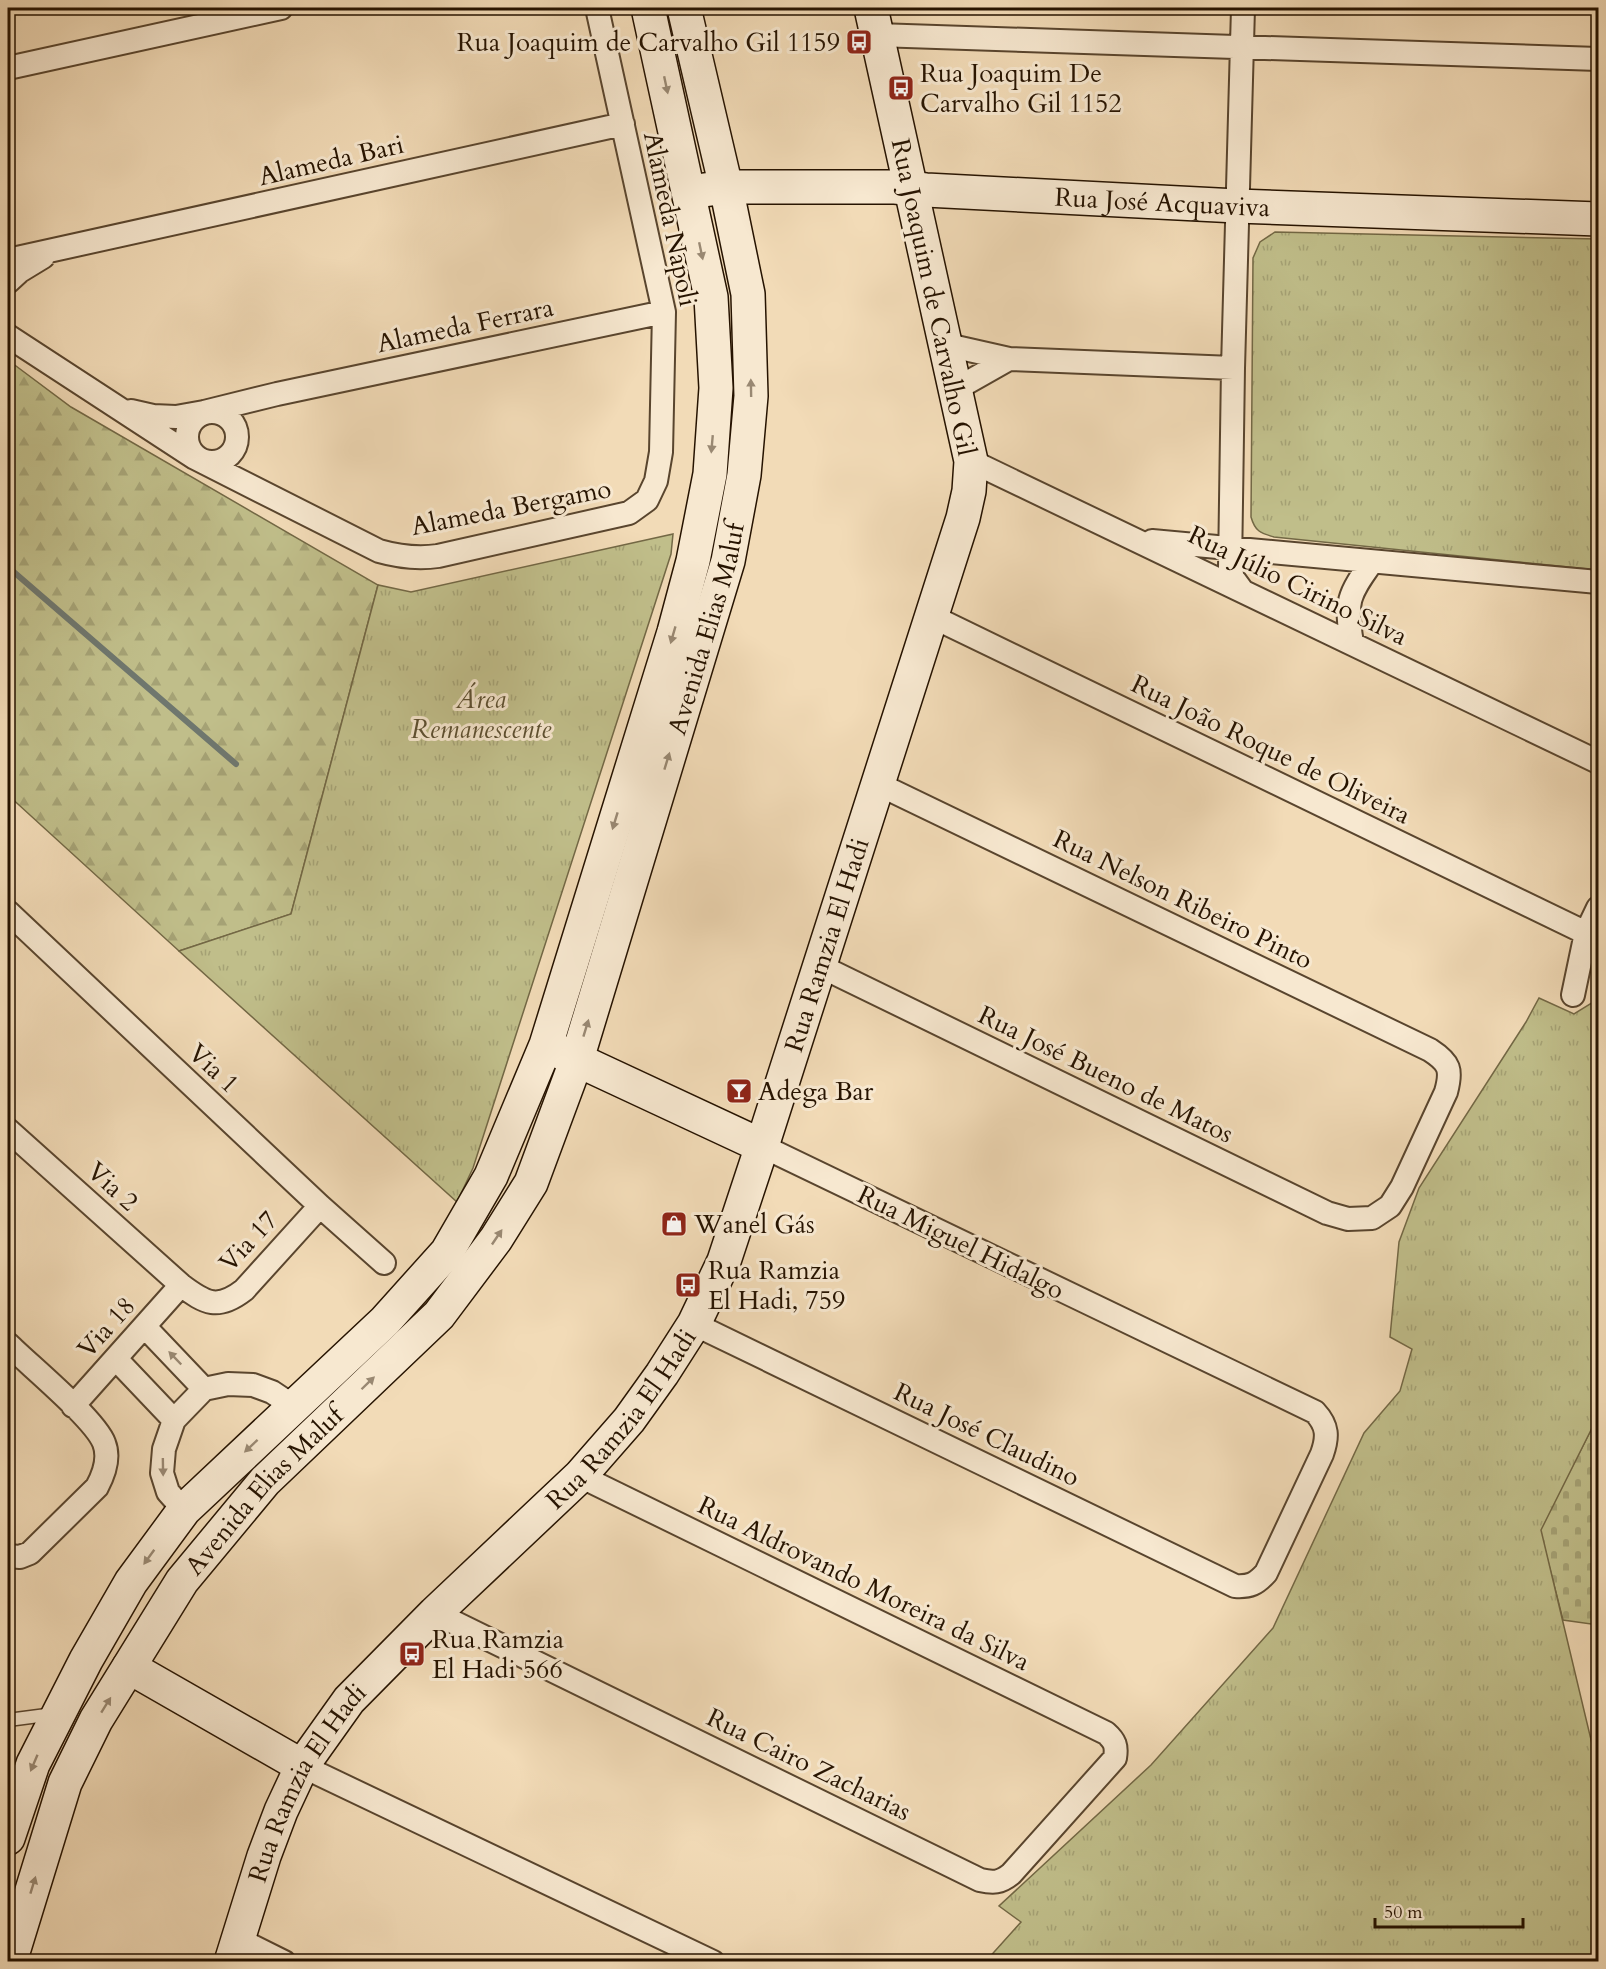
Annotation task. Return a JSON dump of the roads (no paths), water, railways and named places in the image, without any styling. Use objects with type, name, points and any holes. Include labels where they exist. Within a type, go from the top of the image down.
[{"type":"street","points":[[8,68],[281,8]]},
{"type":"street","name":"Alameda Napoli","points":[[597,8],[664,312],[661,452],[656,481]]},
{"type":"street","name":"Avenida Elias Maluf","points":[[8,1838],[33,1764],[86,1660],[131,1582],[184,1510],[385,1321],[447,1252],[491,1176],[546,1045],[674,632],[693,561],[710,474],[716,388],[711,297],[648,8]]},
{"type":"street","name":"Avenida Elias Maluf","points":[[10,1962],[66,1783],[96,1720],[182,1581],[265,1481],[439,1315],[496,1239],[531,1183],[577,1059],[728,561],[744,475],[751,396],[748,294],[726,187],[684,8]]},
{"type":"street","points":[[1241,589],[1233,578],[1230,568],[1230,547],[1243,8]]},
{"type":"street","points":[[874,21],[1242,48],[1599,59]]},
{"type":"street","name":"Rua Joaquim de Carvalho Gil","points":[[874,21],[971,461],[969,491],[963,518],[908,688]]},
{"type":"street","name":"Alameda Bari","points":[[8,260],[623,124]]},
{"type":"street","name":"Rua José Acquaviva","points":[[726,187],[895,186],[911,189],[1237,206],[1599,219]]},
{"type":"street","points":[[690,193],[726,187]]},
{"type":"street","name":"Alameda Bari","points":[[8,282],[20,271],[52,251]]},
{"type":"street","name":"Alameda Ferrara","points":[[204,412],[278,394],[664,312]]},
{"type":"street","name":"Alameda Bergamo","points":[[8,320],[17,342],[195,458],[379,551],[396,556],[417,559],[438,556],[629,513],[647,500],[656,481]]},
{"type":"street","points":[[947,345],[1009,359],[1233,368]]},
{"type":"street","points":[[956,389],[1009,359]]},
{"type":"street","points":[[237,441],[234,425],[226,417],[216,412],[204,412],[195,419],[188,428],[186,439],[195,458],[208,462],[219,462],[230,456],[237,441],[278,394]]},
{"type":"street","name":"Alameda Bergamo","points":[[118,408],[153,416],[176,417],[204,412]]},
{"type":"street","name":"Alameda Bergamo","points":[[237,441],[268,494]]},
{"type":"street","name":"Rua Júlio Cirino Silva","points":[[971,461],[1599,762]]},
{"type":"street","points":[[1139,540],[1599,582]]},
{"type":"street","points":[[1352,643],[1348,620],[1350,596],[1372,562]]},
{"type":"street","name":"Rua João Roque de Oliveira","points":[[931,616],[1586,933]]},
{"type":"street","name":"Rua Ramzia El Hadi","points":[[235,1950],[264,1856],[302,1766],[349,1700],[435,1613],[580,1476],[629,1420],[694,1324],[723,1261],[762,1146],[908,688]]},
{"type":"street","name":"Rua Nelson Ribeiro Pinto","points":[[878,784],[1441,1057],[1448,1067],[1450,1078],[1446,1092],[1402,1187],[1390,1206],[1372,1218]]},
{"type":"street","points":[[1573,995],[1586,933],[1599,908]]},
{"type":"street","name":"Via 1","points":[[8,912],[320,1206],[384,1263]]},
{"type":"street","name":"Rua José Bueno de Matos","points":[[819,966],[1327,1213],[1348,1219],[1372,1218]]},
{"type":"street","points":[[546,1045],[577,1059]]},
{"type":"street","name":"Rua Miguel Hidalgo","points":[[577,1059],[1315,1412],[1323,1421],[1326,1442],[1266,1573],[1257,1583]]},
{"type":"street","name":"Via 2","points":[[8,1130],[181,1285]]},
{"type":"street","name":"Via 17","points":[[181,1285],[199,1299],[216,1304],[230,1300],[244,1290],[320,1206]]},
{"type":"street","name":"Via 18","points":[[73,1406],[181,1285]]},
{"type":"street","name":"Rua José Claudino","points":[[694,1324],[1235,1586],[1257,1583]]},
{"type":"street","points":[[145,1327],[204,1389]]},
{"type":"street","points":[[8,1344],[99,1433],[105,1445],[106,1456],[104,1475],[97,1487],[30,1553],[21,1557],[9,1556]]},
{"type":"street","points":[[116,1359],[174,1420]]},
{"type":"street","points":[[219,1537],[184,1510],[168,1492],[162,1473],[164,1449],[174,1420],[204,1389],[228,1384],[253,1385],[272,1392],[293,1406],[301,1420],[300,1428],[265,1481]]},
{"type":"street","name":"Rua Aldrovando Moreira da Silva","points":[[580,1476],[1106,1733],[1114,1740],[1117,1749]]},
{"type":"street","name":"Rua Cairo Zacharias","points":[[435,1613],[969,1875],[989,1882],[997,1882],[1011,1874],[1110,1765],[1117,1749]]},
{"type":"street","points":[[129,1667],[302,1766],[713,1962]]},
{"type":"street","points":[[235,1950],[284,1962]]},
{"type":"lane","points":[[8,1720],[58,1714]]},
{"type":"waterway","points":[[8,567],[236,764]]},
{"type":"place","name":"Rua Joaquim de Carvalho Gil 1159","points":[[859,42]]},
{"type":"place","name":"Rua Joaquim De Carvalho Gil 1152","points":[[901,88]]},
{"type":"place","name":"Adega Bar","points":[[739,1091]]},
{"type":"place","name":"Wanel Gás","points":[[674,1224]]},
{"type":"place","name":"Rua Ramzia El Hadi, 759","points":[[688,1285]]},
{"type":"place","name":"Rua Ramzia El Hadi 566","points":[[412,1654]]},
{"type":"park label","name":"Área Remanescente","points":[[481,714]]}]
